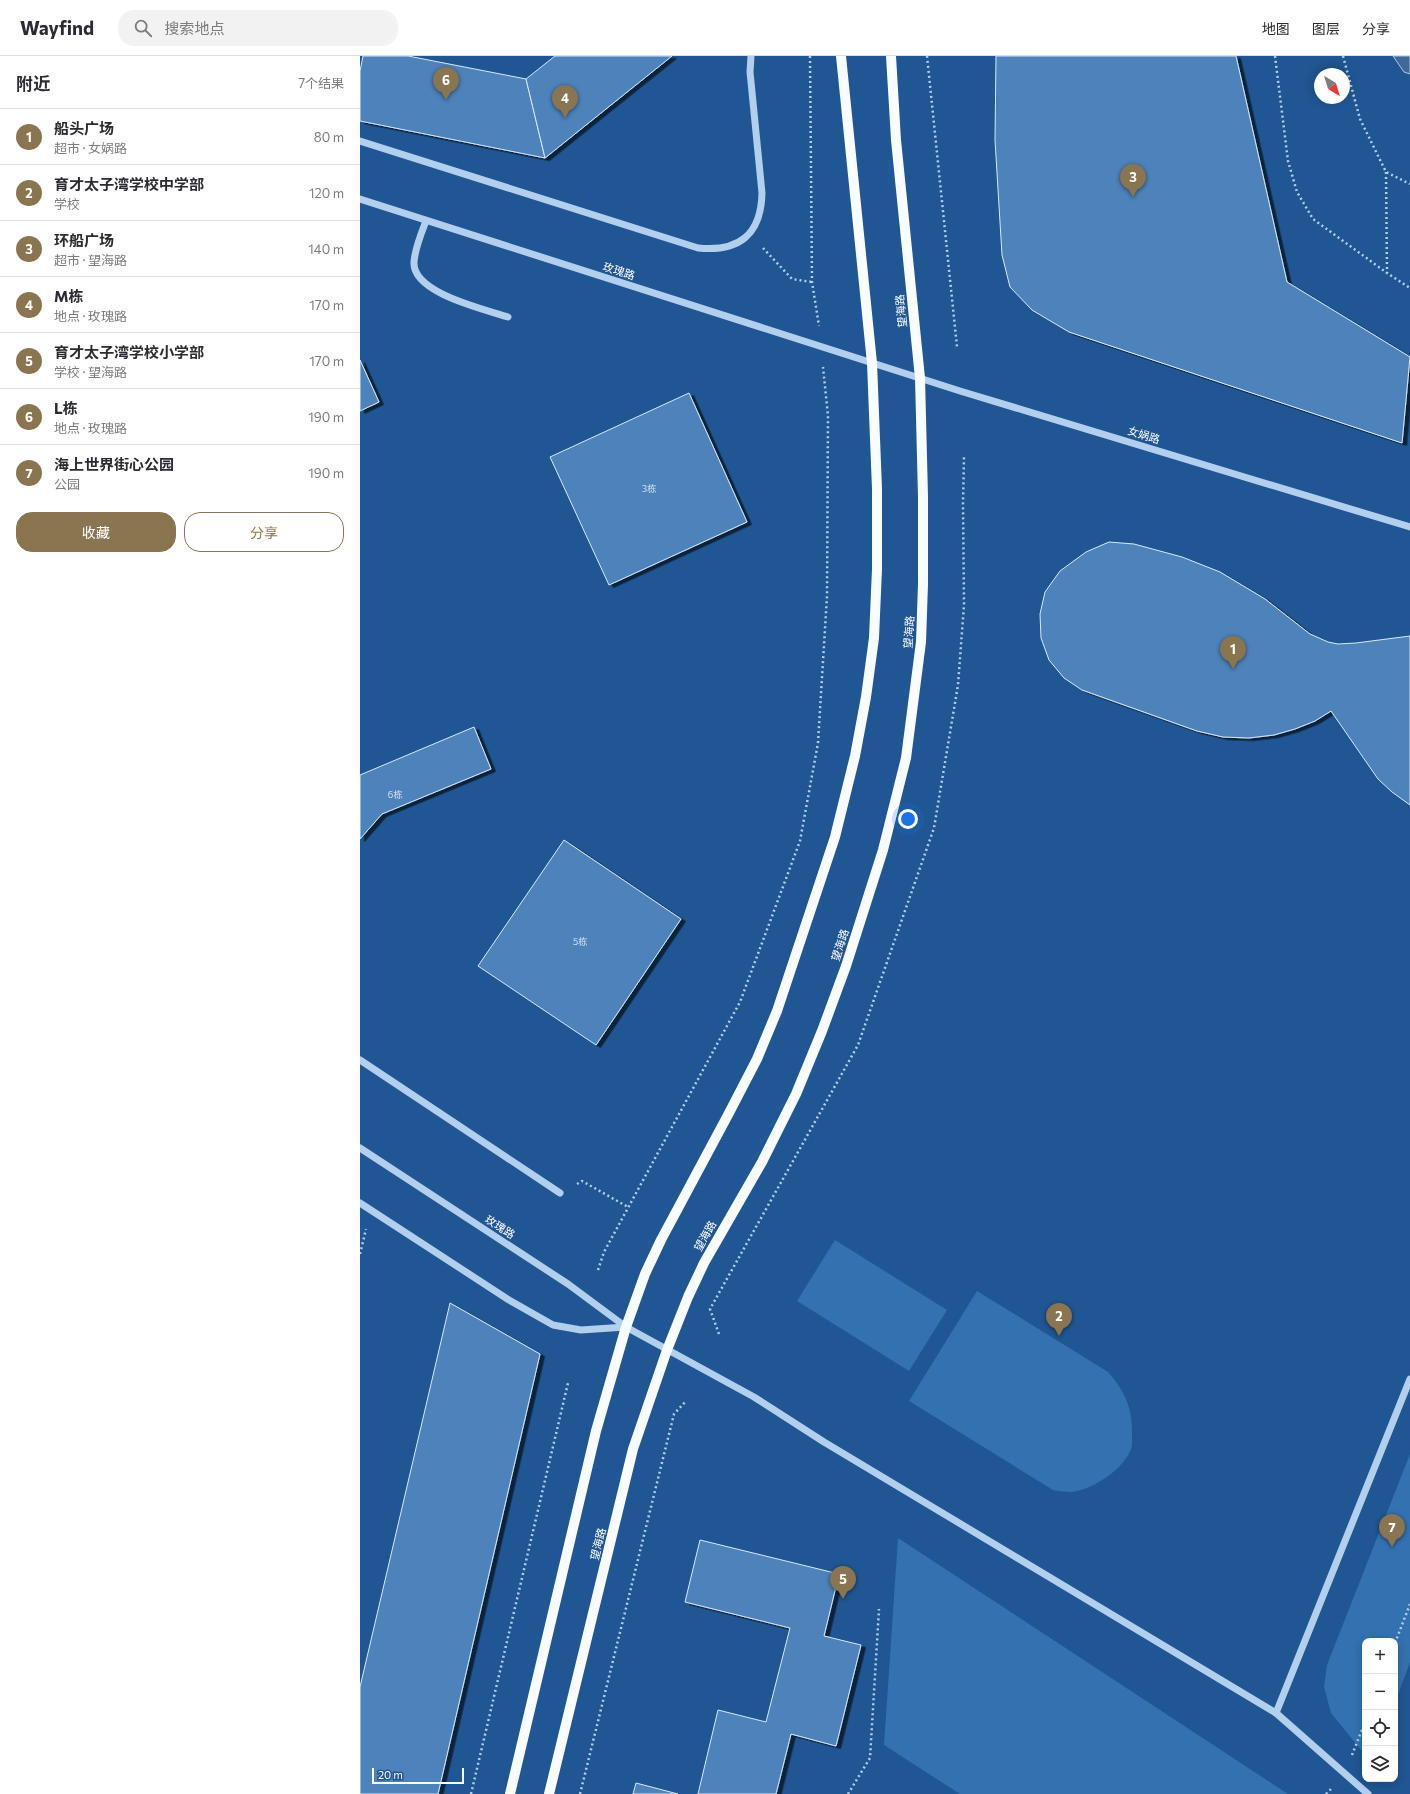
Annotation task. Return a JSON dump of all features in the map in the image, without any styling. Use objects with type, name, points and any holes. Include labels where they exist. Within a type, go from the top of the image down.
[{"type":"main road","points":[[510,1794],[596,1431],[626,1327],[645,1274],[661,1240],[757,1059],[777,1011],[836,830],[855,756],[866,697],[874,638],[877,569],[877,503],[872,363],[841,56]]},
{"type":"main road","name":"望海路","points":[[549,1794],[633,1449],[667,1350],[704,1262],[762,1162],[796,1094],[822,1031],[846,966],[883,850],[906,758],[914,706],[920,642],[923,584],[920,378],[896,140],[891,56]]},
{"type":"street","points":[[360,141],[698,248],[714,250],[727,248],[739,242],[750,233],[758,222],[762,207],[762,193],[750,72],[751,56]]},
{"type":"street","name":"玫瑰路","points":[[360,199],[872,363]]},
{"type":"street","points":[[426,220],[416,249],[414,264],[417,276],[427,286],[439,294],[508,317]]},
{"type":"street","name":"女娲路","points":[[872,363],[1410,527]]},
{"type":"street","points":[[360,1060],[560,1193]]},
{"type":"street","name":"玫瑰路","points":[[360,1148],[568,1284],[626,1327],[754,1397],[824,1442],[1276,1713],[1368,1794]]},
{"type":"street","points":[[360,1203],[509,1300],[553,1325],[581,1330],[626,1327]]},
{"type":"street","points":[[1276,1713],[1410,1379]]},
{"type":"path","points":[[598,1270],[604,1252],[740,1002],[800,841],[818,743],[827,596],[828,416],[821,347],[812,282],[810,56]]},
{"type":"path","points":[[927,56],[957,346]]},
{"type":"path","points":[[1275,56],[1288,161],[1297,192],[1313,219],[1410,288]]},
{"type":"path","points":[[1343,56],[1360,119],[1386,172],[1387,273]]},
{"type":"path","points":[[1386,172],[1410,184]]},
{"type":"path","points":[[750,233],[792,279],[812,282]]},
{"type":"path","points":[[560,1193],[582,1181],[628,1207]]},
{"type":"path","points":[[471,1794],[568,1383]]},
{"type":"path","points":[[580,1794],[674,1414],[686,1401]]},
{"type":"path","points":[[1397,1638],[1410,1604]]},
{"type":"path","points":[[848,1794],[870,1758],[879,1609]]},
{"type":"path","points":[[1345,1774],[1362,1730]]},
{"type":"shaded area","points":[[1393,56],[1410,56],[1410,74],[1404,72]]},
{"type":"shaded area","points":[[835,1240],[947,1310],[909,1371],[797,1301]]},
{"type":"shaded area","points":[[977,1291],[1108,1372],[1119,1386],[1131,1415],[1132,1446],[1129,1454],[1123,1462],[1108,1476],[1089,1487],[1080,1490],[1064,1492],[1053,1490],[909,1401]]},
{"type":"shaded area","points":[[1410,1454],[1410,1662],[1398,1695],[1398,1638],[1362,1638],[1362,1751],[1331,1713],[1324,1687],[1327,1665]]},
{"type":"shaded area","points":[[898,1538],[1288,1794],[960,1794],[884,1745]]},
{"type":"building","points":[[363,56],[408,56],[526,79],[545,158],[360,121],[360,71]]},
{"type":"building","points":[[555,56],[672,56],[545,158],[526,79]]},
{"type":"building","points":[[996,56],[1236,56],[1287,282],[1410,357],[1402,443],[1069,332],[1032,310],[1010,287],[1002,255],[995,140]]},
{"type":"building","points":[[360,360],[379,402],[360,411]]},
{"type":"building","points":[[689,393],[747,522],[609,585],[550,457]]},
{"type":"building","points":[[1109,542],[1134,544],[1182,557],[1220,572],[1265,599],[1310,634],[1328,642],[1338,644],[1356,643],[1410,636],[1410,805],[1392,792],[1378,779],[1331,711],[1315,721],[1274,735],[1249,738],[1223,737],[1197,731],[1082,690],[1064,678],[1049,660],[1041,638],[1040,614],[1045,592],[1060,571],[1086,552]]},
{"type":"building","points":[[474,727],[491,769],[382,814],[360,839],[360,775]]},
{"type":"building","points":[[564,840],[681,919],[596,1045],[478,966]]},
{"type":"building","points":[[450,1303],[540,1354],[438,1794],[360,1794],[360,1687]]},
{"type":"building","points":[[700,1540],[839,1574],[824,1636],[861,1645],[836,1746],[791,1734],[776,1794],[698,1794],[718,1710],[766,1722],[790,1628],[685,1602]]},
{"type":"building","points":[[636,1783],[678,1794],[633,1794]]},
{"type":"place","name":"L栋","points":[[446,100]]},
{"type":"place","name":"M栋","points":[[565,118]]},
{"type":"place","name":"环船广场","points":[[1133,197]]},
{"type":"place","name":"船头广场","points":[[1233,669]]},
{"type":"place","name":"育才太子湾学校中学部","points":[[1059,1336]]},
{"type":"place","name":"海上世界街心公园","points":[[1392,1547]]},
{"type":"place","name":"育才太子湾学校小学部","points":[[843,1599]]}]
